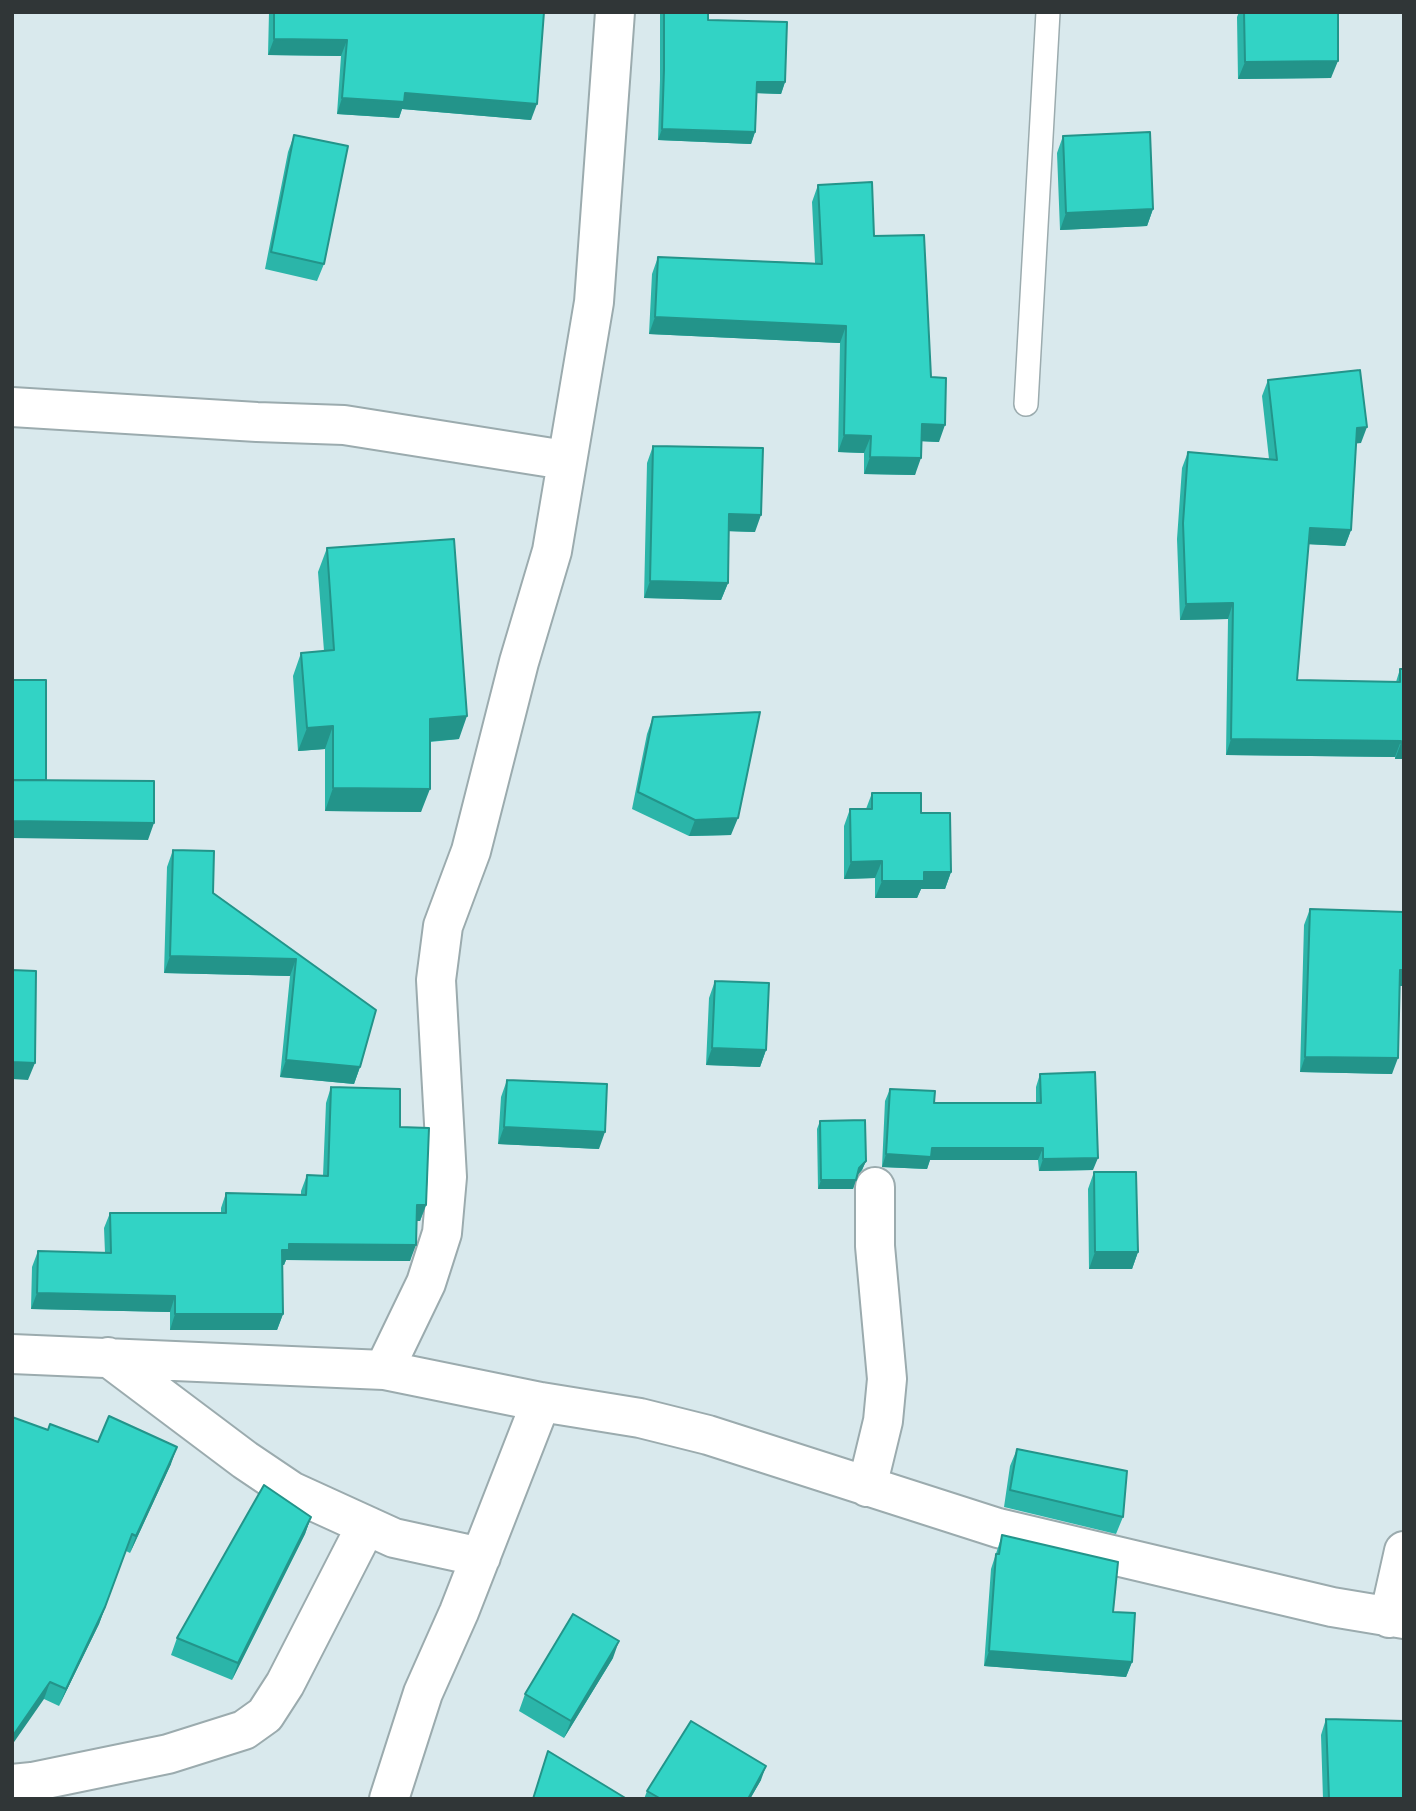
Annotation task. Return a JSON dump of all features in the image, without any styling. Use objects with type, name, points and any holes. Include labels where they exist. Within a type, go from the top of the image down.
[{"type":"street","points":[[384,1370],[426,1283],[442,1233],[447,1177],[436,980],[443,926],[471,851],[519,662],[552,551],[565,460],[594,302],[615,12]]},
{"type":"street","points":[[12,407],[344,425],[565,460]]},
{"type":"street","points":[[867,1487],[883,1420],[887,1379],[874,1246],[874,1187]]},
{"type":"street","points":[[12,1354],[384,1370],[541,1402],[640,1418],[708,1435],[998,1528],[1332,1607],[1396,1619],[1404,1551]]},
{"type":"street","points":[[108,1357],[245,1460],[291,1491],[394,1538],[481,1557]]},
{"type":"street","points":[[388,1799],[423,1693],[481,1557],[541,1402]]},
{"type":"street","points":[[33,1788],[168,1754],[244,1730],[265,1715],[285,1684],[366,1526]]},
{"type":"lane","points":[[1026,404],[1048,12]]},
{"type":"building","points":[[274,12],[544,12],[537,104],[405,93],[404,102],[342,98],[347,40],[274,39]]},
{"type":"building","points":[[664,12],[708,12],[708,20],[787,22],[785,82],[757,82],[755,132],[662,129]]},
{"type":"building","points":[[1244,12],[1338,12],[1338,61],[1245,62]]},
{"type":"building","points":[[1150,132],[1153,209],[1066,213],[1063,136]]},
{"type":"building","points":[[294,135],[348,146],[324,264],[271,252]]},
{"type":"building","points":[[872,182],[874,236],[924,235],[931,377],[946,378],[945,425],[922,424],[921,458],[870,457],[871,436],[844,435],[846,326],[655,317],[658,257],[822,264],[818,185]]},
{"type":"building","points":[[1360,370],[1367,427],[1357,428],[1351,530],[1310,528],[1297,680],[1400,682],[1400,669],[1404,669],[1404,743],[1231,739],[1233,603],[1186,604],[1183,523],[1188,452],[1277,460],[1268,380]]},
{"type":"building","points":[[653,446],[763,448],[761,515],[729,514],[728,583],[650,581]]},
{"type":"building","points":[[454,539],[467,716],[430,719],[430,789],[333,788],[333,726],[307,728],[301,653],[334,650],[327,548]]},
{"type":"building","points":[[12,680],[46,680],[46,780],[12,780]]},
{"type":"building","points":[[760,712],[738,818],[695,820],[638,792],[653,717]]},
{"type":"building","points":[[12,780],[154,781],[154,823],[12,821]]},
{"type":"building","points":[[872,793],[921,793],[921,813],[950,813],[951,872],[924,872],[924,881],[882,881],[882,861],[851,862],[850,809],[872,809]]},
{"type":"building","points":[[173,850],[214,851],[213,893],[376,1010],[360,1067],[286,1060],[296,959],[170,956]]},
{"type":"building","points":[[1310,909],[1404,912],[1404,970],[1400,970],[1398,1058],[1305,1057]]},
{"type":"building","points":[[12,970],[36,971],[35,1063],[12,1062]]},
{"type":"building","points":[[715,981],[769,983],[766,1050],[712,1048]]},
{"type":"building","points":[[1095,1072],[1098,1158],[1043,1159],[1043,1148],[932,1148],[931,1157],[886,1154],[890,1089],[935,1091],[934,1103],[1041,1103],[1040,1074]]},
{"type":"building","points":[[507,1080],[607,1084],[605,1132],[504,1127]]},
{"type":"building","points":[[331,1087],[400,1089],[400,1127],[429,1128],[426,1205],[417,1205],[416,1245],[289,1244],[289,1250],[282,1250],[283,1314],[175,1314],[175,1296],[37,1293],[38,1251],[111,1253],[110,1213],[226,1213],[226,1193],[306,1195],[307,1175],[328,1176]]},
{"type":"building","points":[[865,1120],[866,1161],[859,1168],[856,1180],[821,1180],[820,1121]]},
{"type":"building","points":[[1094,1172],[1136,1172],[1138,1252],[1095,1252]]},
{"type":"building","points":[[109,1416],[177,1447],[136,1536],[132,1534],[105,1607],[66,1689],[50,1682],[12,1737],[12,1417],[48,1430],[50,1424],[98,1442]]},
{"type":"building","points":[[1017,1449],[1127,1471],[1123,1517],[1010,1490]]},
{"type":"building","points":[[264,1485],[311,1517],[238,1663],[177,1638]]},
{"type":"building","points":[[1002,1535],[1118,1562],[1113,1612],[1135,1613],[1132,1662],[989,1651],[996,1554],[999,1554]]},
{"type":"building","points":[[573,1614],[619,1641],[571,1721],[525,1694]]},
{"type":"building","points":[[1326,1719],[1404,1721],[1404,1799],[1329,1799]]},
{"type":"building","points":[[691,1721],[766,1766],[748,1799],[661,1799],[647,1791]]},
{"type":"building","points":[[548,1751],[627,1799],[533,1799]]}]
